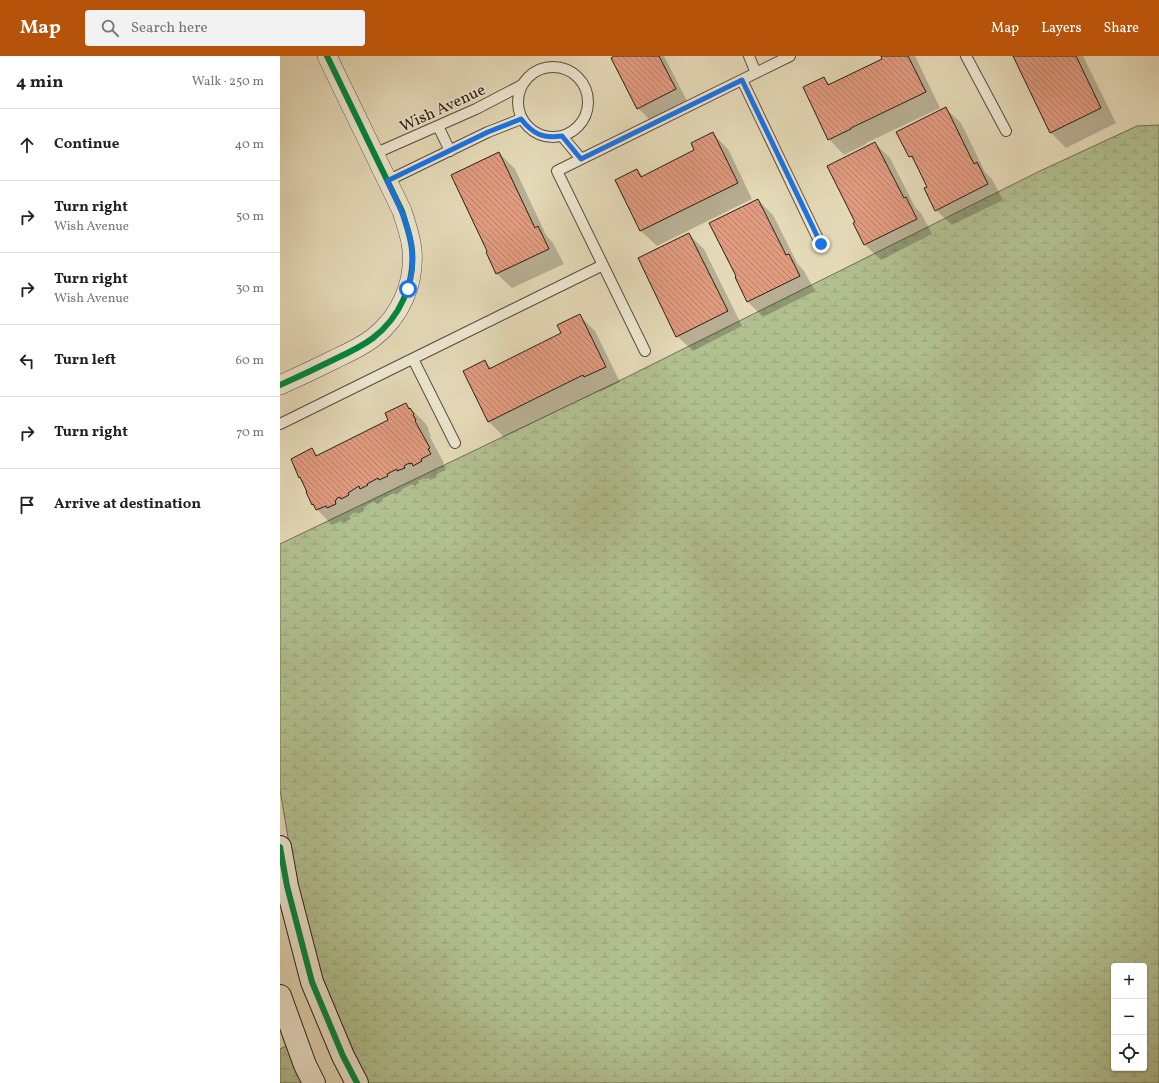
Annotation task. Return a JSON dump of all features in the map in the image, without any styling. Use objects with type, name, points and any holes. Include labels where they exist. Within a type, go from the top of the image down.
[{"type":"street","points":[[280,386],[373,338],[388,324],[399,309],[408,289],[412,270],[412,250],[409,231],[402,211],[327,56]]},
{"type":"street","points":[[280,847],[287,886],[312,982],[343,1056],[357,1083]]},
{"type":"street","points":[[280,996],[305,1064],[314,1083]]},
{"type":"lane","points":[[749,56],[756,73]]},
{"type":"lane","points":[[645,350],[557,171],[790,56]]},
{"type":"lane","points":[[966,56],[1006,131]]},
{"type":"lane","name":"Wish Avenue","points":[[374,154],[476,109],[522,85],[529,76],[539,69],[550,67],[562,68],[573,72],[581,80],[587,90],[589,102],[587,114],[582,124],[573,132],[550,138],[539,135],[529,128],[521,119]]},
{"type":"lane","points":[[742,80],[821,244]]},
{"type":"lane","points":[[387,181],[488,132],[521,119],[518,106],[518,96],[522,85]]},
{"type":"lane","points":[[438,126],[450,150]]},
{"type":"lane","points":[[562,136],[581,159]]},
{"type":"lane","points":[[280,424],[603,265]]},
{"type":"lane","points":[[413,359],[455,443]]},
{"type":"green space","points":[[1159,125],[1159,1083],[367,1083],[321,980],[296,885],[280,790],[280,544],[619,381],[1040,171],[1137,126]]},
{"type":"green space","points":[[288,1045],[303,1083],[280,1083],[280,1049]]},
{"type":"building","points":[[614,56],[659,56],[676,89],[637,109],[611,58]]},
{"type":"building","points":[[881,56],[908,56],[926,92],[828,140],[803,87],[824,77],[828,85],[882,59]]},
{"type":"building","points":[[1013,56],[1076,56],[1101,108],[1050,133]]},
{"type":"building","points":[[946,107],[974,164],[977,162],[988,184],[935,211],[924,188],[927,187],[912,156],[909,157],[896,132]]},
{"type":"building","points":[[713,132],[738,183],[640,231],[615,180],[637,169],[641,177],[694,150],[691,143]]},
{"type":"building","points":[[875,142],[904,198],[906,197],[917,219],[864,245],[853,223],[855,222],[827,166]]},
{"type":"building","points":[[499,152],[535,228],[538,226],[549,249],[496,274],[486,252],[487,251],[451,175]]},
{"type":"building","points":[[758,199],[786,255],[789,254],[800,276],[747,302],[735,277],[736,276],[709,223]]},
{"type":"building","points":[[689,233],[728,311],[676,337],[638,258]]},
{"type":"building","points":[[580,314],[606,367],[584,377],[583,375],[488,422],[463,371],[485,360],[489,369],[561,333],[557,325]]},
{"type":"building","points":[[406,403],[414,414],[415,421],[430,448],[428,449],[431,454],[421,459],[422,461],[413,466],[412,463],[409,463],[404,466],[405,468],[397,471],[397,469],[387,474],[388,476],[379,480],[378,478],[360,489],[359,486],[348,493],[349,495],[341,499],[340,497],[337,498],[335,501],[336,504],[327,508],[326,506],[316,510],[313,504],[312,505],[291,459],[312,448],[316,456],[388,420],[385,413]]},
{"type":"cycle path","points":[[280,385],[350,352],[383,330],[398,310],[404,299],[411,275],[412,250],[402,211],[327,56]]},
{"type":"cycle path","points":[[280,847],[287,886],[312,982],[343,1056],[357,1083]]},
{"type":"route","points":[[408,289],[412,270],[412,250],[409,231],[402,211],[387,181],[488,132],[521,119],[529,128],[539,135],[550,138],[562,136],[581,159],[742,80],[821,244]]}]
